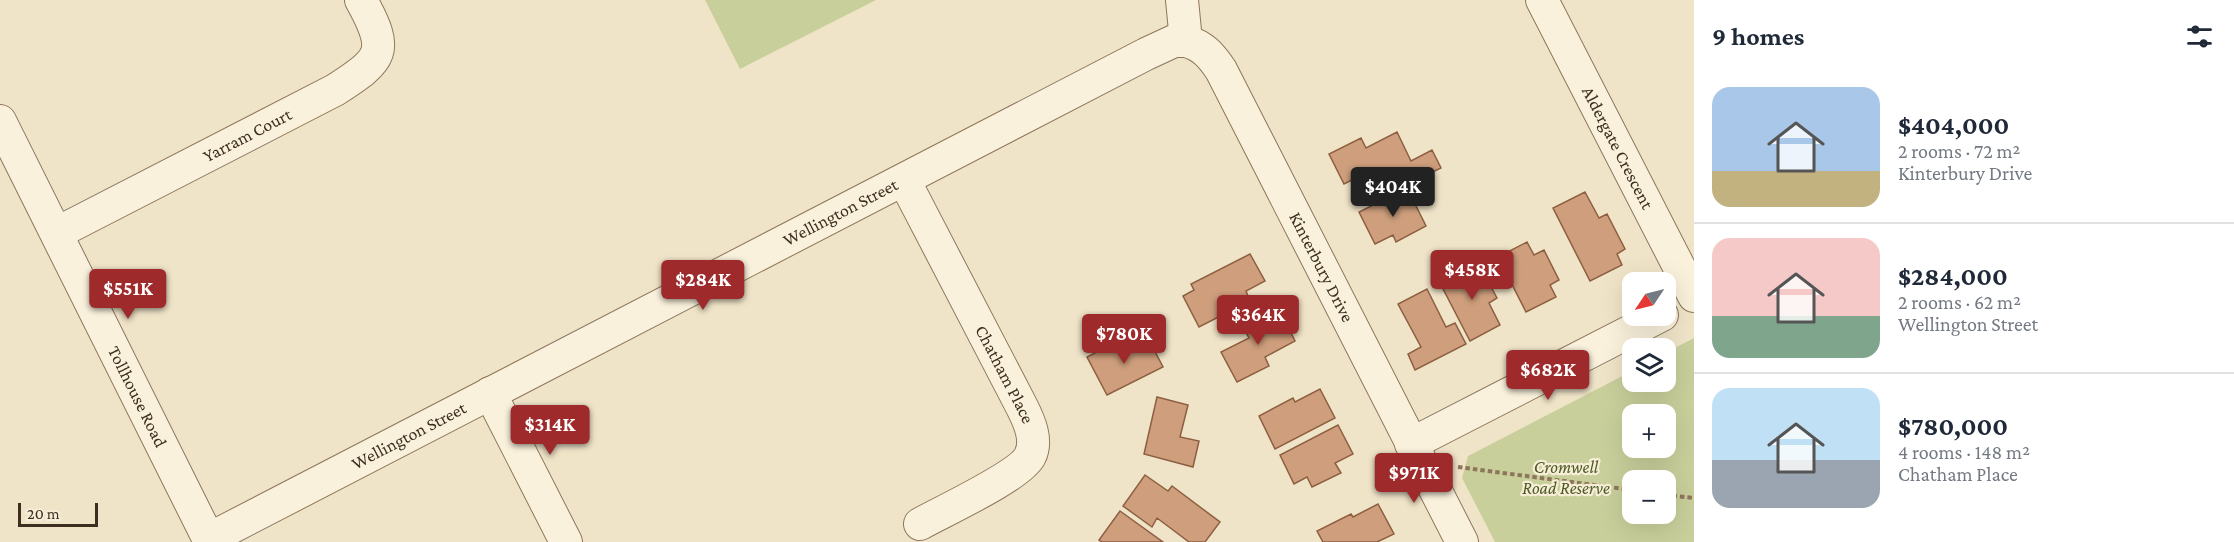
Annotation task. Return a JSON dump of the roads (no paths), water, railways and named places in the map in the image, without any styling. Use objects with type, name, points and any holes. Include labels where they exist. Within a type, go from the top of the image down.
[{"type":"street","name":"Yarram Court","points":[[57,233],[335,90],[361,73],[374,60],[379,49],[379,39],[374,23],[361,0]]},
{"type":"street","points":[[1182,0],[1186,41]]},
{"type":"street","name":"Aldergate Crescent","points":[[1542,0],[1694,297]]},
{"type":"street","name":"Wellington Street","points":[[210,540],[1154,50],[1174,41],[1186,41]]},
{"type":"street","name":"Kinterbury Drive","points":[[1186,41],[1197,44],[1209,53],[1221,70],[1462,542]]},
{"type":"street","name":"Tollhouse Road","points":[[0,121],[210,540]]},
{"type":"street","name":"Chatham Place","points":[[904,180],[1022,407],[1031,426],[1033,443],[1030,456],[1023,466],[920,524]]},
{"type":"street","points":[[1676,307],[1694,297]]},
{"type":"street","points":[[1411,444],[1640,326]]},
{"type":"street","points":[[490,393],[566,542]]},
{"type":"park label","name":"Cromwell Road Reserve","points":[[1566,477]]}]
